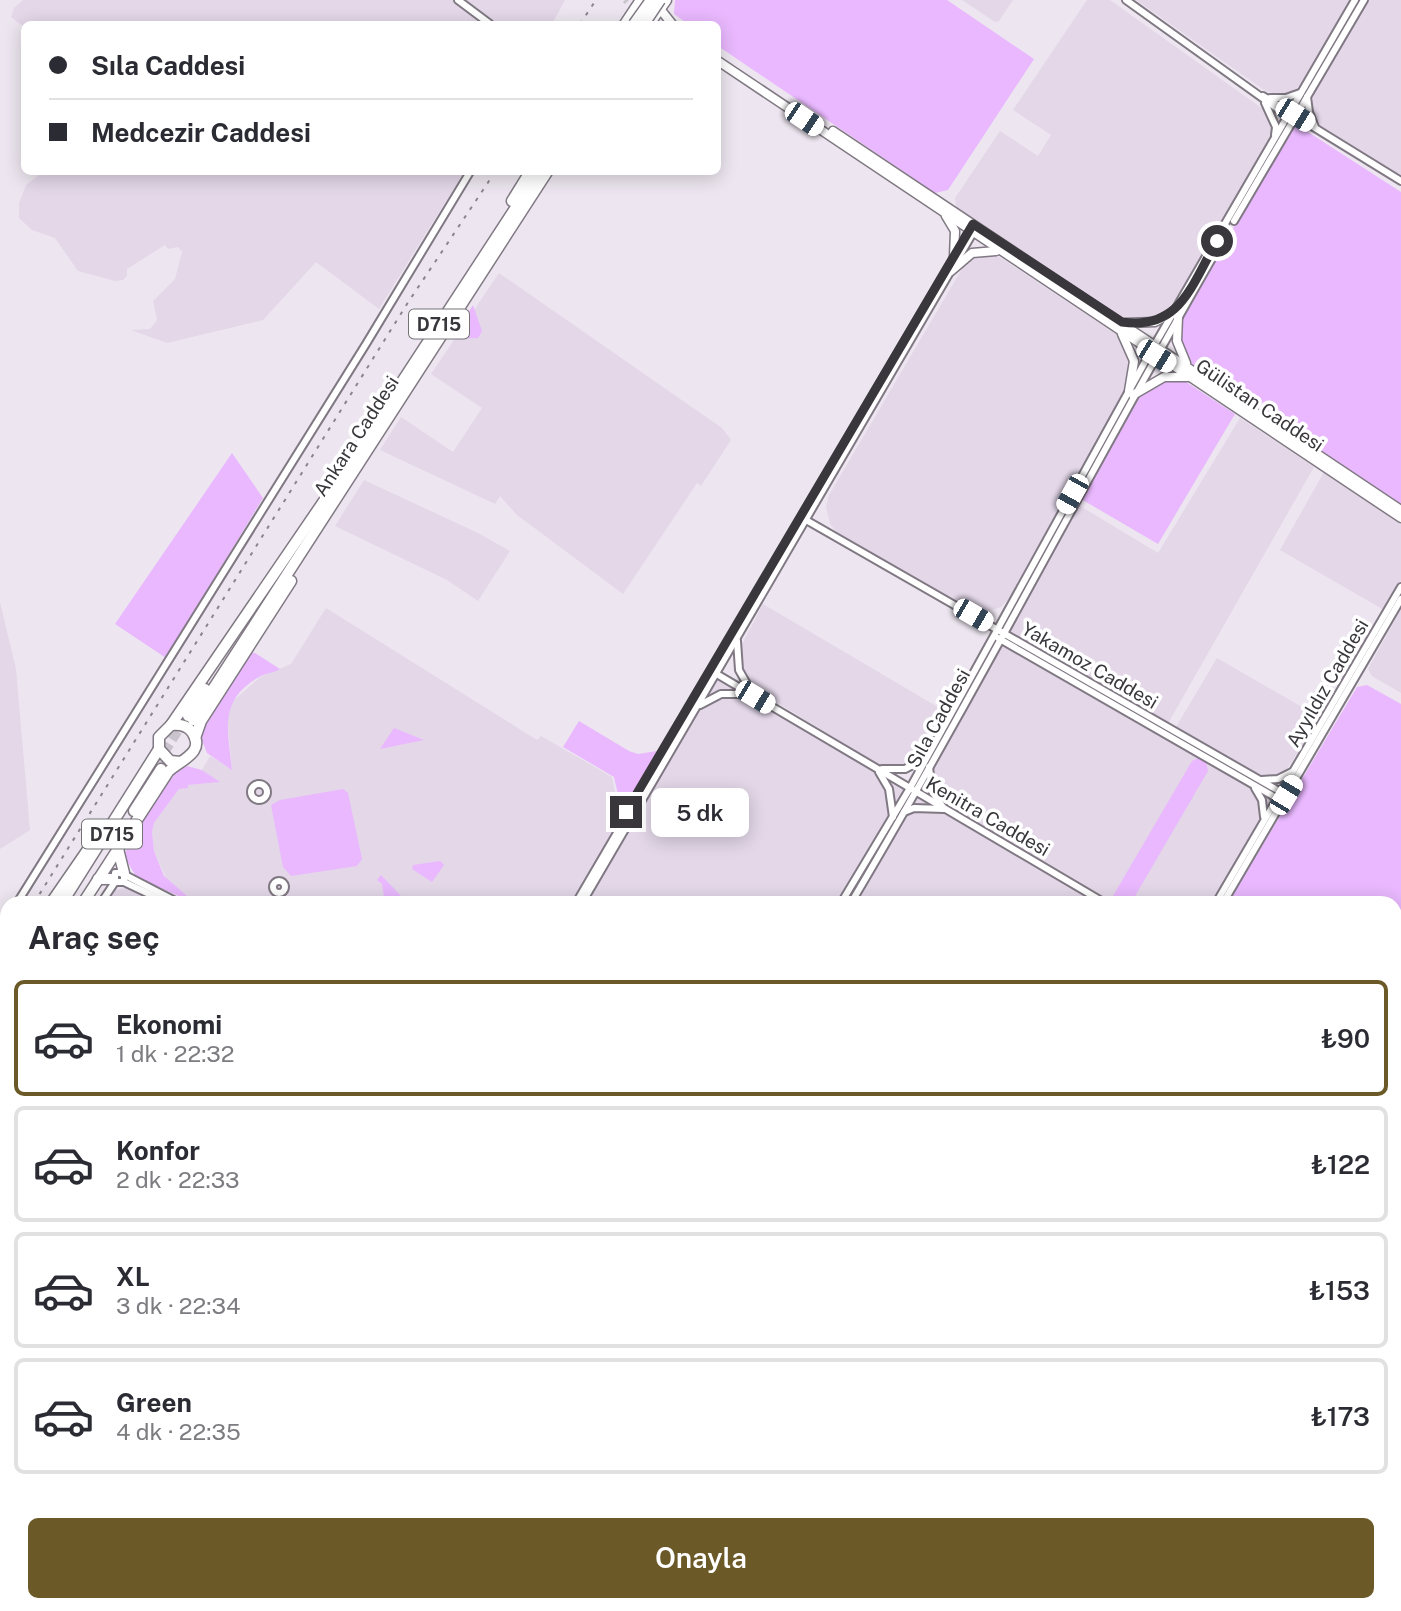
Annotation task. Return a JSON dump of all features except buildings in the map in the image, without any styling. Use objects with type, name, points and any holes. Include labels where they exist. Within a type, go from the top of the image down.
[{"type":"highway","points":[[626,21],[631,6],[641,0]]},
{"type":"highway","points":[[636,21],[651,0]]},
{"type":"highway","points":[[652,21],[660,5],[666,0]]},
{"type":"highway","points":[[484,273],[553,175]]},
{"type":"highway","name":"Ankara Caddesi","points":[[533,180],[484,273],[190,718],[341,481],[347,467],[533,180]]},
{"type":"highway","points":[[66,896],[159,749],[162,732],[171,725],[347,467]]},
{"type":"highway","name":"D715","points":[[195,738],[201,721],[358,477],[358,467]]},
{"type":"highway","points":[[87,896],[168,772],[194,752],[195,738],[183,725],[171,725]]},
{"type":"highway","points":[[159,749],[170,761],[181,762]]},
{"type":"highway","name":"D715","points":[[72,896],[159,767],[80,896]]},
{"type":"highway","points":[[56,896],[94,840],[128,800]]},
{"type":"highway","points":[[117,849],[124,877]]},
{"type":"highway","points":[[98,879],[114,881]]},
{"type":"main road","points":[[651,0],[660,5],[671,21]]},
{"type":"main road","points":[[631,6],[646,21]]},
{"type":"main road","name":"Gülistan Caddesi","points":[[721,57],[1192,374],[1401,510]]},
{"type":"main road","name":"Gülistan Caddesi","points":[[721,63],[942,211],[973,228],[1001,251],[1120,326]]},
{"type":"main road","points":[[942,211],[955,231],[954,257]]},
{"type":"main road","points":[[951,271],[972,253],[1001,251]]},
{"type":"main road","points":[[1177,314],[1178,347],[1192,374],[1164,377],[1131,393],[1134,361],[1120,326],[1155,322],[1177,314]]},
{"type":"main road","name":"Gülistan Caddesi","points":[[1192,374],[1401,518]]},
{"type":"street","points":[[458,0],[487,21]]},
{"type":"street","points":[[1126,0],[1292,116],[1317,128],[1401,181]]},
{"type":"street","points":[[1156,350],[1292,116],[1355,0]]},
{"type":"street","points":[[1262,96],[1281,99],[1304,93],[1364,0]]},
{"type":"street","points":[[1304,93],[1317,128]]},
{"type":"street","points":[[1262,96],[1276,127],[1275,140]]},
{"type":"street","points":[[1177,314],[1275,140],[1292,116]]},
{"type":"street","points":[[21,896],[366,344],[468,175]]},
{"type":"street","points":[[580,896],[973,228]]},
{"type":"street","points":[[586,896],[696,709],[713,673],[737,638],[951,271],[973,228]]},
{"type":"street","name":"Sıla Caddesi","points":[[855,896],[904,812],[928,761],[1156,350]]},
{"type":"street","name":"Yakamoz Caddesi","points":[[806,520],[1281,797]]},
{"type":"street","name":"Ayyıldız Caddesi","points":[[1220,896],[1281,797],[1293,771],[1401,587]]},
{"type":"street","name":"Ayyıldız Caddesi","points":[[1227,896],[1281,797],[1401,598]]},
{"type":"street","points":[[737,638],[739,670],[755,697]]},
{"type":"street","name":"Kenitra Caddesi","points":[[713,673],[1093,896]]},
{"type":"street","points":[[696,709],[721,694],[740,693],[755,697]]},
{"type":"street","points":[[876,768],[905,769],[928,761],[932,791],[944,809]]},
{"type":"street","points":[[876,768],[887,783],[893,817]]},
{"type":"street","points":[[1252,780],[1273,780],[1293,771]]},
{"type":"street","points":[[1252,780],[1259,792],[1264,821]]},
{"type":"street","points":[[845,896],[893,817],[913,790]]},
{"type":"street","points":[[904,812],[914,808],[944,809]]},
{"type":"street","points":[[105,896],[116,872],[155,896]]},
{"type":"street","points":[[114,881],[124,877],[163,896]]},
{"type":"shaded area","points":[[23,0],[565,0],[554,21],[21,21],[21,25],[11,17],[14,8]]},
{"type":"shaded area","points":[[675,0],[947,0],[1034,59],[948,190],[935,193],[721,48],[721,21],[684,21],[674,14]]},
{"type":"shaded area","points":[[962,0],[1013,0],[999,21],[995,22]]},
{"type":"shaded area","points":[[1087,0],[1110,0],[1270,114],[1272,134],[1180,295],[1165,312],[1151,318],[1136,320],[1121,316],[956,207],[955,198],[1000,131],[1038,156],[1051,135],[1013,110]]},
{"type":"shaded area","points":[[1136,0],[1350,0],[1300,85],[1289,94],[1280,96],[1264,90]]},
{"type":"shaded area","points":[[1367,0],[1401,0],[1401,177],[1319,126],[1311,106],[1315,90]]},
{"type":"shaded area","points":[[1294,123],[1401,192],[1401,504],[1197,369],[1187,357],[1180,336],[1184,313]]},
{"type":"shaded area","points":[[39,175],[462,175],[379,309],[316,262],[263,320],[167,343],[131,330],[150,329],[157,320],[153,301],[175,279],[182,252],[178,247],[168,249],[165,245],[127,269],[127,276],[123,280],[115,281],[78,271],[55,238],[32,230],[19,218],[19,203],[26,185]]},
{"type":"shaded area","points":[[992,254],[1117,335],[1128,353],[1130,365],[1124,391],[1011,596],[1001,607],[986,612],[971,610],[837,532],[830,524],[826,507],[829,495],[963,267],[976,257]]},
{"type":"shaded area","points":[[499,273],[722,428],[731,440],[701,486],[697,483],[623,594],[517,515],[500,496],[495,504],[380,450],[401,417],[453,452],[482,408],[431,374]]},
{"type":"shaded area","points":[[473,305],[482,331],[478,338],[451,339]]},
{"type":"shaded area","points":[[1160,380],[1183,380],[1235,414],[1158,544],[1081,499],[1136,397]]},
{"type":"shaded area","points":[[1240,418],[1314,467],[1162,734],[1274,799],[1217,896],[1103,896],[920,789],[1077,504],[1158,553]]},
{"type":"shaded area","points":[[232,453],[263,498],[166,658],[115,624]]},
{"type":"shaded area","points":[[1324,472],[1401,525],[1401,580],[1384,610],[1280,550]]},
{"type":"shaded area","points":[[364,480],[478,533],[510,551],[478,601],[447,580],[335,526]]},
{"type":"shaded area","points":[[0,602],[16,669],[30,830],[0,849]]},
{"type":"shaded area","points":[[763,604],[948,713],[923,757],[902,766],[878,764],[753,688],[742,668],[740,648]]},
{"type":"shaded area","points":[[326,608],[537,740],[541,736],[612,777],[621,819],[575,896],[186,896],[167,880],[154,851],[154,823],[179,789],[188,788],[188,785],[219,782],[202,770],[210,756],[232,769],[227,717],[231,703],[260,677],[291,664]]},
{"type":"shaded area","points":[[1401,609],[1401,693],[1372,676],[1368,669]]},
{"type":"shaded area","points":[[250,653],[255,653],[280,669],[259,677],[246,686],[231,706],[228,729],[232,770],[207,753],[200,735]]},
{"type":"shaded area","points":[[1217,658],[1321,718],[1284,773],[1269,777],[1254,773],[1176,727]]},
{"type":"shaded area","points":[[715,678],[1089,896],[591,896]]},
{"type":"shaded area","points":[[1367,685],[1401,704],[1401,896],[1232,896],[1357,687]]},
{"type":"shaded area","points":[[579,721],[629,751],[638,754],[657,751],[626,809],[621,808],[614,777],[563,747]]},
{"type":"shaded area","points":[[394,728],[424,740],[380,749]]},
{"type":"shaded area","points":[[1198,758],[1206,762],[1208,771],[1135,896],[1113,896],[1192,761]]},
{"type":"shaded area","points":[[187,766],[202,770],[220,782],[188,785],[188,788],[179,789],[154,823],[154,851],[164,876],[187,896],[179,896],[137,878],[124,856],[142,820],[179,771]]},
{"type":"shaded area","points":[[343,789],[348,793],[362,859],[357,866],[291,876],[283,867],[271,805],[280,800]]},
{"type":"shaded area","points":[[440,861],[444,865],[432,882],[412,869],[413,865]]},
{"type":"shaded area","points":[[381,875],[401,896],[384,896],[382,884],[377,880]]},
{"type":"shaded area","points":[[130,887],[149,896],[109,896],[113,890]]},
{"type":"tunnel","points":[[156,765],[185,719]]},
{"type":"railway","points":[[582,21],[596,0]]},
{"type":"railway","points":[[38,896],[407,304],[493,175]]},
{"type":"route","points":[[626,812],[973,224],[1122,322],[1134,324],[1155,322],[1175,311],[1217,241]]}]
